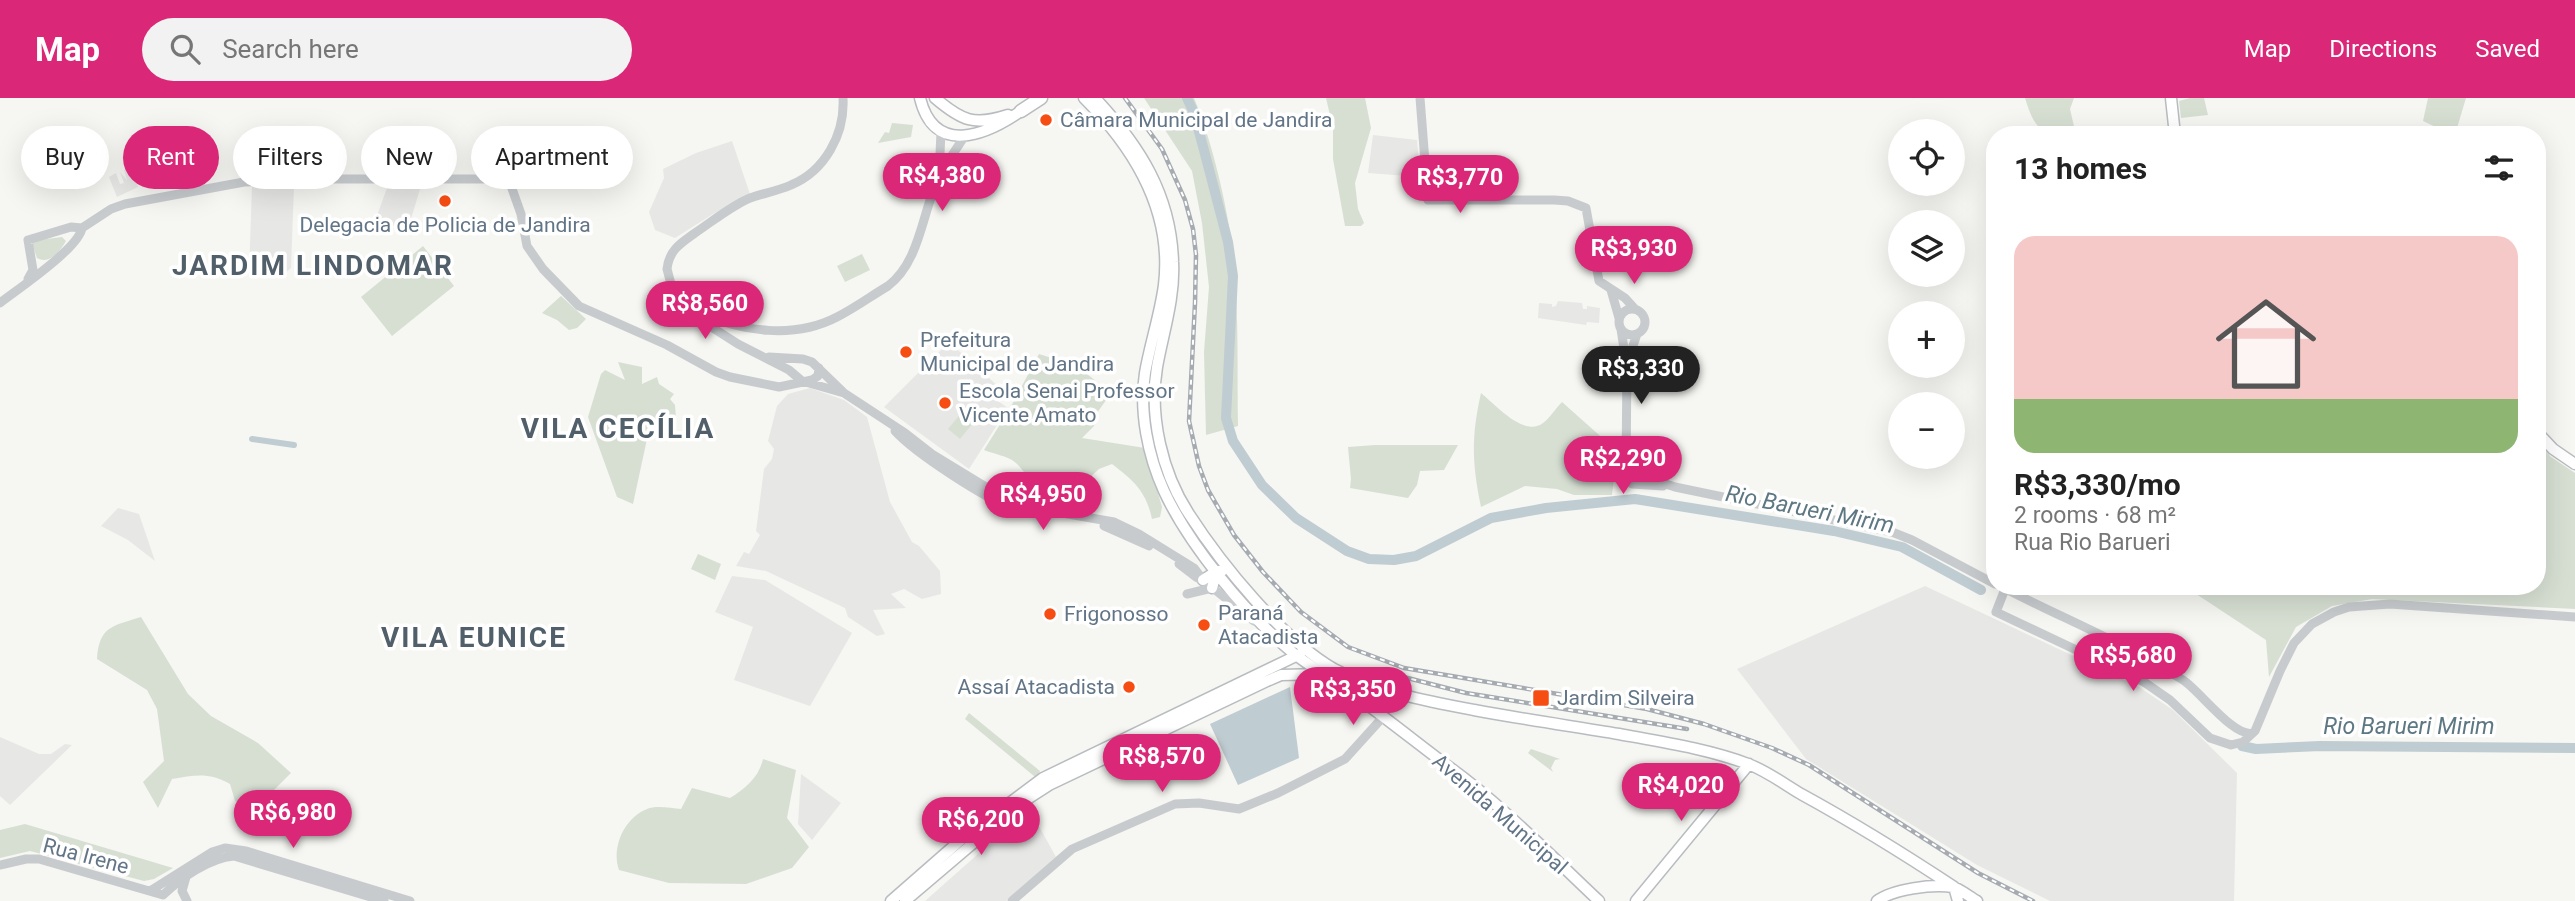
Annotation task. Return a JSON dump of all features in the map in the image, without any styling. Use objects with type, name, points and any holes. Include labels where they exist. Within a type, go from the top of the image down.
[{"type":"highway","points":[[1021,111],[1041,98]]},
{"type":"main road","points":[[920,98],[928,122],[941,132],[964,137],[992,129],[1021,111]]},
{"type":"main road","points":[[935,98],[956,116],[970,121],[982,121],[1021,111]]},
{"type":"main road","points":[[1084,98],[1124,143],[1139,166],[1158,217],[1164,257],[1164,285],[1145,374],[1143,402],[1146,433],[1164,490],[1282,628],[1310,652],[1326,671]]},
{"type":"main road","points":[[1095,98],[1131,139],[1148,165],[1162,200],[1169,228],[1174,264],[1173,284],[1155,387],[1159,438],[1165,463],[1183,515],[1209,561],[1263,625],[1283,644],[1296,655],[1326,671],[1409,697],[1667,743],[1749,764],[1867,830],[1977,901]]},
{"type":"main road","points":[[2171,98],[2174,126]]},
{"type":"main road","points":[[941,132],[945,124],[956,116]]},
{"type":"main road","points":[[964,137],[970,121]]},
{"type":"main road","points":[[1143,402],[1149,410],[1156,449],[1165,463]]},
{"type":"main road","points":[[2546,442],[2575,464]]},
{"type":"main road","points":[[1201,578],[1209,561]]},
{"type":"main road","points":[[1201,578],[1217,571],[1236,576]]},
{"type":"main road","points":[[1281,663],[1283,644]]},
{"type":"main road","points":[[891,901],[972,831],[1043,778],[1296,655],[1310,652]]},
{"type":"main road","points":[[905,901],[1018,805],[1049,785],[1281,675],[1326,671]]},
{"type":"main road","name":"Avenida Municipal","points":[[1326,671],[1335,682],[1384,717],[1511,818],[1599,901]]},
{"type":"main road","points":[[1636,901],[1749,764]]},
{"type":"main road","points":[[1877,901],[1898,891],[1954,887]]},
{"type":"main road","points":[[1954,887],[1958,901]]},
{"type":"street","points":[[844,98],[840,127],[822,163],[814,172],[794,184],[750,198],[734,207],[678,245],[670,255],[667,269],[671,284],[713,328],[807,383],[844,393]]},
{"type":"street","points":[[1420,98],[1428,200],[1554,200],[1568,201],[1586,208],[1599,281],[1625,298],[1645,317],[1644,327],[1637,334],[1627,363]]},
{"type":"street","points":[[938,180],[941,132]]},
{"type":"street","points":[[696,311],[725,323],[760,330],[801,329],[836,318],[895,280],[907,265],[938,180],[964,137]]},
{"type":"street","points":[[0,303],[53,262],[79,237],[82,228],[111,209],[125,204],[244,182],[339,178],[493,179],[510,183],[521,214],[524,236],[532,254],[579,306],[667,345],[716,372],[751,382],[786,386],[807,383],[816,378],[820,368]]},
{"type":"street","points":[[26,284],[33,270],[28,240],[72,227],[82,228]]},
{"type":"street","points":[[61,231],[70,239],[68,248]]},
{"type":"street","points":[[30,254],[39,263],[53,262]]},
{"type":"street","points":[[1611,290],[1627,363],[1628,479],[1632,484],[1675,487]]},
{"type":"street","points":[[1619,318],[1627,310],[1635,309]]},
{"type":"street","points":[[737,344],[738,335],[747,327]]},
{"type":"street","points":[[1621,329],[1626,334],[1637,334]]},
{"type":"street","points":[[750,350],[749,338],[760,330]]},
{"type":"street","points":[[764,357],[803,359],[820,368],[844,393],[932,454],[1009,501],[1028,507],[1114,522],[1167,550],[1251,620],[1263,625]]},
{"type":"street","points":[[786,386],[797,363],[803,359]]},
{"type":"street","points":[[1626,449],[1639,470],[1657,481],[1903,536],[1986,579]]},
{"type":"street","points":[[2001,595],[1996,612],[2144,682],[2170,700],[2194,725],[2221,743],[2236,745],[2243,742],[2258,726],[2294,643],[2312,624],[2334,612],[2349,607],[2390,604],[2575,617]]},
{"type":"street","points":[[2018,595],[2164,668],[2189,683],[2240,732],[2248,735],[2253,733]]},
{"type":"street","points":[[1012,901],[1072,849],[1175,804],[1199,803],[1239,809],[1278,793],[1345,759],[1384,717]]},
{"type":"street","points":[[150,891],[212,852],[232,849],[410,901]]},
{"type":"street","points":[[187,901],[182,891],[186,877],[212,861],[234,856],[384,901]]},
{"type":"street","name":"Rua Irene","points":[[0,865],[39,859],[163,895],[186,877]]},
{"type":"shaded area","points":[[1144,98],[1194,98],[1214,158],[1229,225],[1237,305],[1238,426],[1206,435],[1204,352],[1209,287],[1202,223],[1192,171]]},
{"type":"shaded area","points":[[1326,98],[1365,98],[1371,128],[1355,183],[1358,209],[1364,223],[1361,226],[1345,226],[1333,159],[1333,128]]},
{"type":"shaded area","points":[[2025,98],[2074,98],[2070,109],[2074,126],[2039,126],[2032,118]]},
{"type":"shaded area","points":[[2204,98],[2208,115],[2181,118],[2179,101]]},
{"type":"shaded area","points":[[2428,98],[2466,98],[2458,126],[2434,126],[2423,121]]},
{"type":"shaded area","points":[[892,123],[913,125],[911,137],[878,143],[885,132],[889,133]]},
{"type":"shaded area","points":[[1373,135],[1417,140],[1420,177],[1368,173]]},
{"type":"shaded area","points":[[732,141],[750,194],[675,238],[655,230],[649,212],[664,178],[663,169],[696,153]]},
{"type":"shaded area","points":[[116,173],[120,184],[123,183],[123,189],[134,189],[117,197],[109,177]]},
{"type":"shaded area","points":[[252,189],[294,189],[291,268],[283,275],[249,274]]},
{"type":"shaded area","points":[[387,189],[420,189],[408,229],[375,221]]},
{"type":"shaded area","points":[[62,237],[66,241],[54,256],[46,260],[37,258],[31,241]]},
{"type":"shaded area","points":[[423,246],[454,286],[392,336],[361,297]]},
{"type":"shaded area","points":[[862,254],[870,270],[845,282],[837,266]]},
{"type":"shaded area","points":[[561,296],[586,319],[577,328],[569,330],[542,313]]},
{"type":"shaded area","points":[[1558,301],[1582,303],[1583,309],[1587,309],[1587,306],[1600,308],[1599,323],[1587,322],[1586,325],[1538,318],[1539,303],[1552,304],[1552,307],[1556,306]]},
{"type":"shaded area","name":"Escola Senai Professor Vicente Amato","points":[[949,342],[1000,388],[995,399],[1008,408],[969,469],[884,407]]},
{"type":"shaded area","points":[[1039,354],[1077,366],[1111,393],[1097,413],[1094,426],[1082,438],[1145,448],[1162,507],[1160,517],[1152,519],[1138,487],[1112,464],[1099,469],[1061,504],[1054,506],[1041,496],[1016,463],[984,450]]},
{"type":"shaded area","points":[[618,362],[642,367],[642,384],[657,377],[659,384],[674,394],[670,399],[675,405],[676,419],[650,425],[633,504],[617,497],[588,417],[601,374],[605,370],[625,380]]},
{"type":"shaded area","points":[[810,388],[844,400],[867,417],[890,502],[912,542],[919,546],[940,571],[941,594],[922,599],[904,589],[891,594],[906,608],[873,610],[885,634],[877,636],[848,617],[845,608],[766,571],[736,566],[744,552],[749,554],[760,535],[756,531],[764,469],[772,459],[774,449],[768,441],[777,406],[788,394]]},
{"type":"shaded area","points":[[1481,393],[1510,418],[1527,426],[1543,423],[1562,402],[1617,451],[1612,495],[1574,495],[1557,489],[1525,486],[1481,507],[1474,450]]},
{"type":"shaded area","points":[[962,412],[974,422],[960,439],[948,429]]},
{"type":"shaded area","points":[[1458,445],[1444,470],[1420,471],[1417,485],[1408,498],[1350,488],[1348,447]]},
{"type":"shaded area","points":[[2546,452],[2575,473],[2575,609],[2372,599],[2332,606],[2296,627],[2269,677],[2266,640],[2198,595],[2546,595]]},
{"type":"shaded area","points":[[118,508],[139,514],[155,561],[128,540],[101,526]]},
{"type":"shaded area","points":[[698,554],[721,564],[715,580],[691,569]]},
{"type":"shaded area","points":[[732,576],[765,580],[852,633],[810,706],[734,680],[753,627],[715,612]]},
{"type":"shaded area","points":[[1925,586],[2139,687],[2173,710],[2237,773],[2234,901],[2050,901],[1977,865],[1806,759],[1737,669]]},
{"type":"shaded area","points":[[141,617],[188,694],[211,716],[258,743],[291,773],[252,812],[235,801],[230,784],[208,776],[172,779],[158,808],[143,782],[164,761],[157,709],[147,690],[97,659],[101,640],[109,629]]},
{"type":"shaded area","points":[[1290,687],[1299,758],[1238,785],[1210,724]]},
{"type":"shaded area","points":[[969,713],[1040,771],[1038,776],[1034,776],[965,719]]},
{"type":"shaded area","points":[[0,737],[39,754],[51,754],[65,744],[72,745],[10,805],[0,796]]},
{"type":"shaded area","points":[[1531,749],[1560,759],[1555,760],[1551,768],[1553,772],[1528,753]]},
{"type":"shaded area","points":[[763,759],[796,770],[787,818],[809,847],[792,868],[746,884],[669,883],[619,870],[618,843],[626,826],[639,813],[655,807],[681,809],[692,788],[730,798],[751,782]]},
{"type":"shaded area","points":[[801,774],[841,803],[812,840],[798,824]]},
{"type":"shaded area","points":[[1022,815],[1024,818],[1035,819],[1056,857],[1006,901],[925,901]]},
{"type":"shaded area","points":[[25,824],[173,868],[154,879],[144,881],[30,851],[0,858],[0,830]]},
{"type":"waterway","name":"Rio Barueri Mirim","points":[[1187,98],[1194,113],[1228,242],[1233,276],[1226,418],[1233,441],[1262,485],[1296,518],[1347,551],[1369,559],[1394,560],[1416,556],[1491,518],[1546,508],[1635,499],[1834,531],[1902,547],[1981,590]]},
{"type":"waterway","points":[[252,439],[294,445]]},
{"type":"waterway","name":"Rio Barueri Mirim","points":[[2242,746],[2256,749],[2320,746],[2575,748]]},
{"type":"railway","points":[[1125,98],[1162,149],[1185,200],[1193,229],[1196,255],[1189,421],[1199,466],[1208,490],[1234,535],[1263,572],[1301,612],[1348,647],[1404,668],[1647,709],[1704,724],[1772,748],[1809,765],[1978,873],[2033,901]]},
{"type":"railway","points":[[1392,674],[1466,693],[1687,729]]},
{"type":"place","name":"Câmara Municipal de Jandira","points":[[1046,120]]},
{"type":"place","name":"Delegacia de Policia de Jandira","points":[[445,201]]},
{"type":"place","name":"Prefeitura Municipal de Jandira","points":[[906,352]]},
{"type":"place","name":"Escola Senai Professor Vicente Amato","points":[[945,403]]},
{"type":"place","name":"Frigonosso","points":[[1050,614]]},
{"type":"place","name":"Paraná Atacadista","points":[[1204,625]]},
{"type":"place","name":"Assaí Atacadista","points":[[1129,687]]},
{"type":"place","name":"Jardim Silveira","points":[[1541,698]]},
{"type":"district","name":"JARDIM LINDOMAR","points":[[313,265]]},
{"type":"district","name":"VILA CECÍLIA","points":[[618,428]]},
{"type":"district","name":"VILA EUNICE","points":[[474,637]]}]
